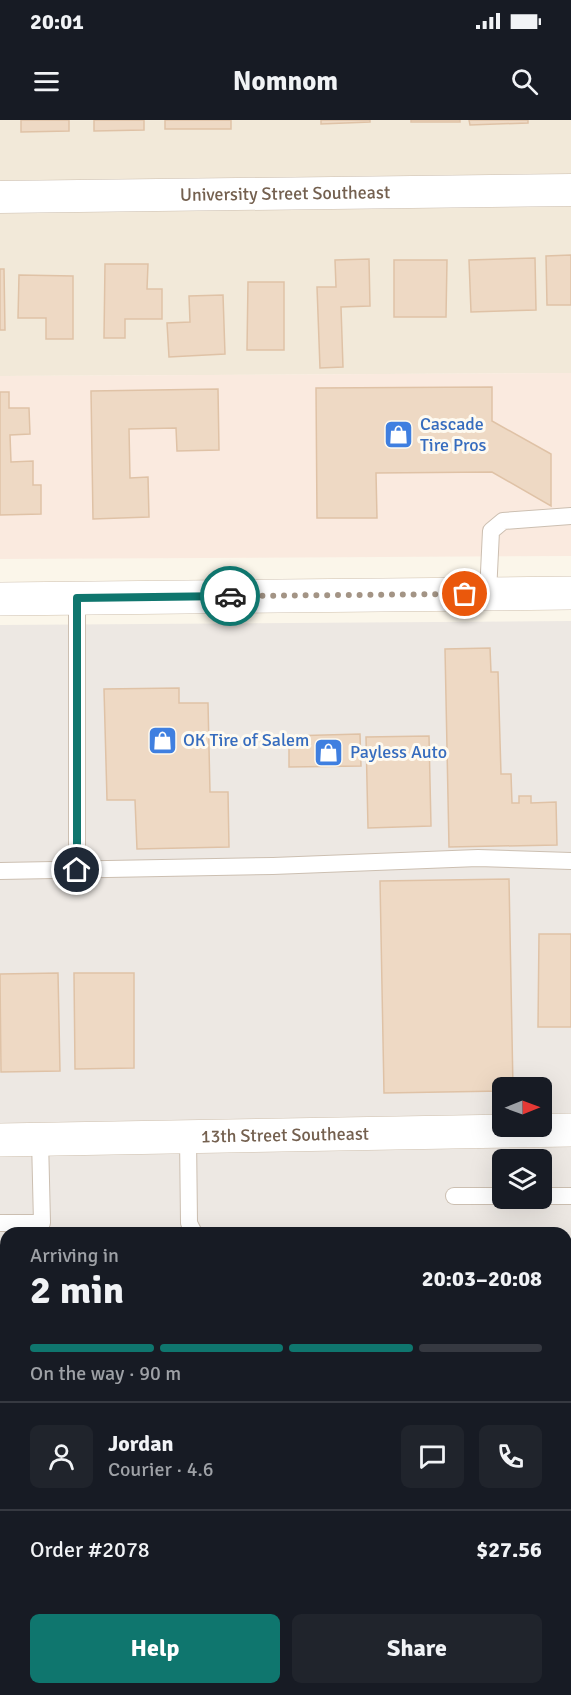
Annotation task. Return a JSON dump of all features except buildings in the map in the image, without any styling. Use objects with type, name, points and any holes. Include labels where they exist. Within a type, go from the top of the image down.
[{"type":"main road","points":[[0,599],[571,593]]},
{"type":"main road","name":"13th Street Southeast","points":[[0,1140],[571,1130]]},
{"type":"street","name":"University Street Southeast","points":[[0,197],[571,190]]},
{"type":"lane","points":[[488,593],[491,531],[503,521],[571,516]]},
{"type":"lane","points":[[77,598],[77,870]]},
{"type":"lane","points":[[0,871],[273,866],[478,858],[571,861]]},
{"type":"lane","points":[[188,1136],[192,1227]]},
{"type":"lane","points":[[0,1223],[42,1223],[40,1139]]},
{"type":"lane","points":[[454,1196],[492,1196]]},
{"type":"lane","points":[[552,1196],[571,1196]]},
{"type":"shaded area","points":[[0,120],[571,120],[571,373],[0,376]]},
{"type":"shaded area","points":[[571,373],[571,556],[0,559],[0,376]]},
{"type":"shaded area","points":[[571,621],[571,1227],[0,1227],[0,625]]},
{"type":"way so far","points":[[230,596],[465,594]]},
{"type":"place","name":"Cascade Tire Pros","points":[[399,434]]},
{"type":"place","name":"OK Tire of Salem","points":[[162,740]]},
{"type":"place","name":"Payless Auto","points":[[329,752]]},
{"type":"route","points":[[77,870],[77,598],[230,596]]}]
